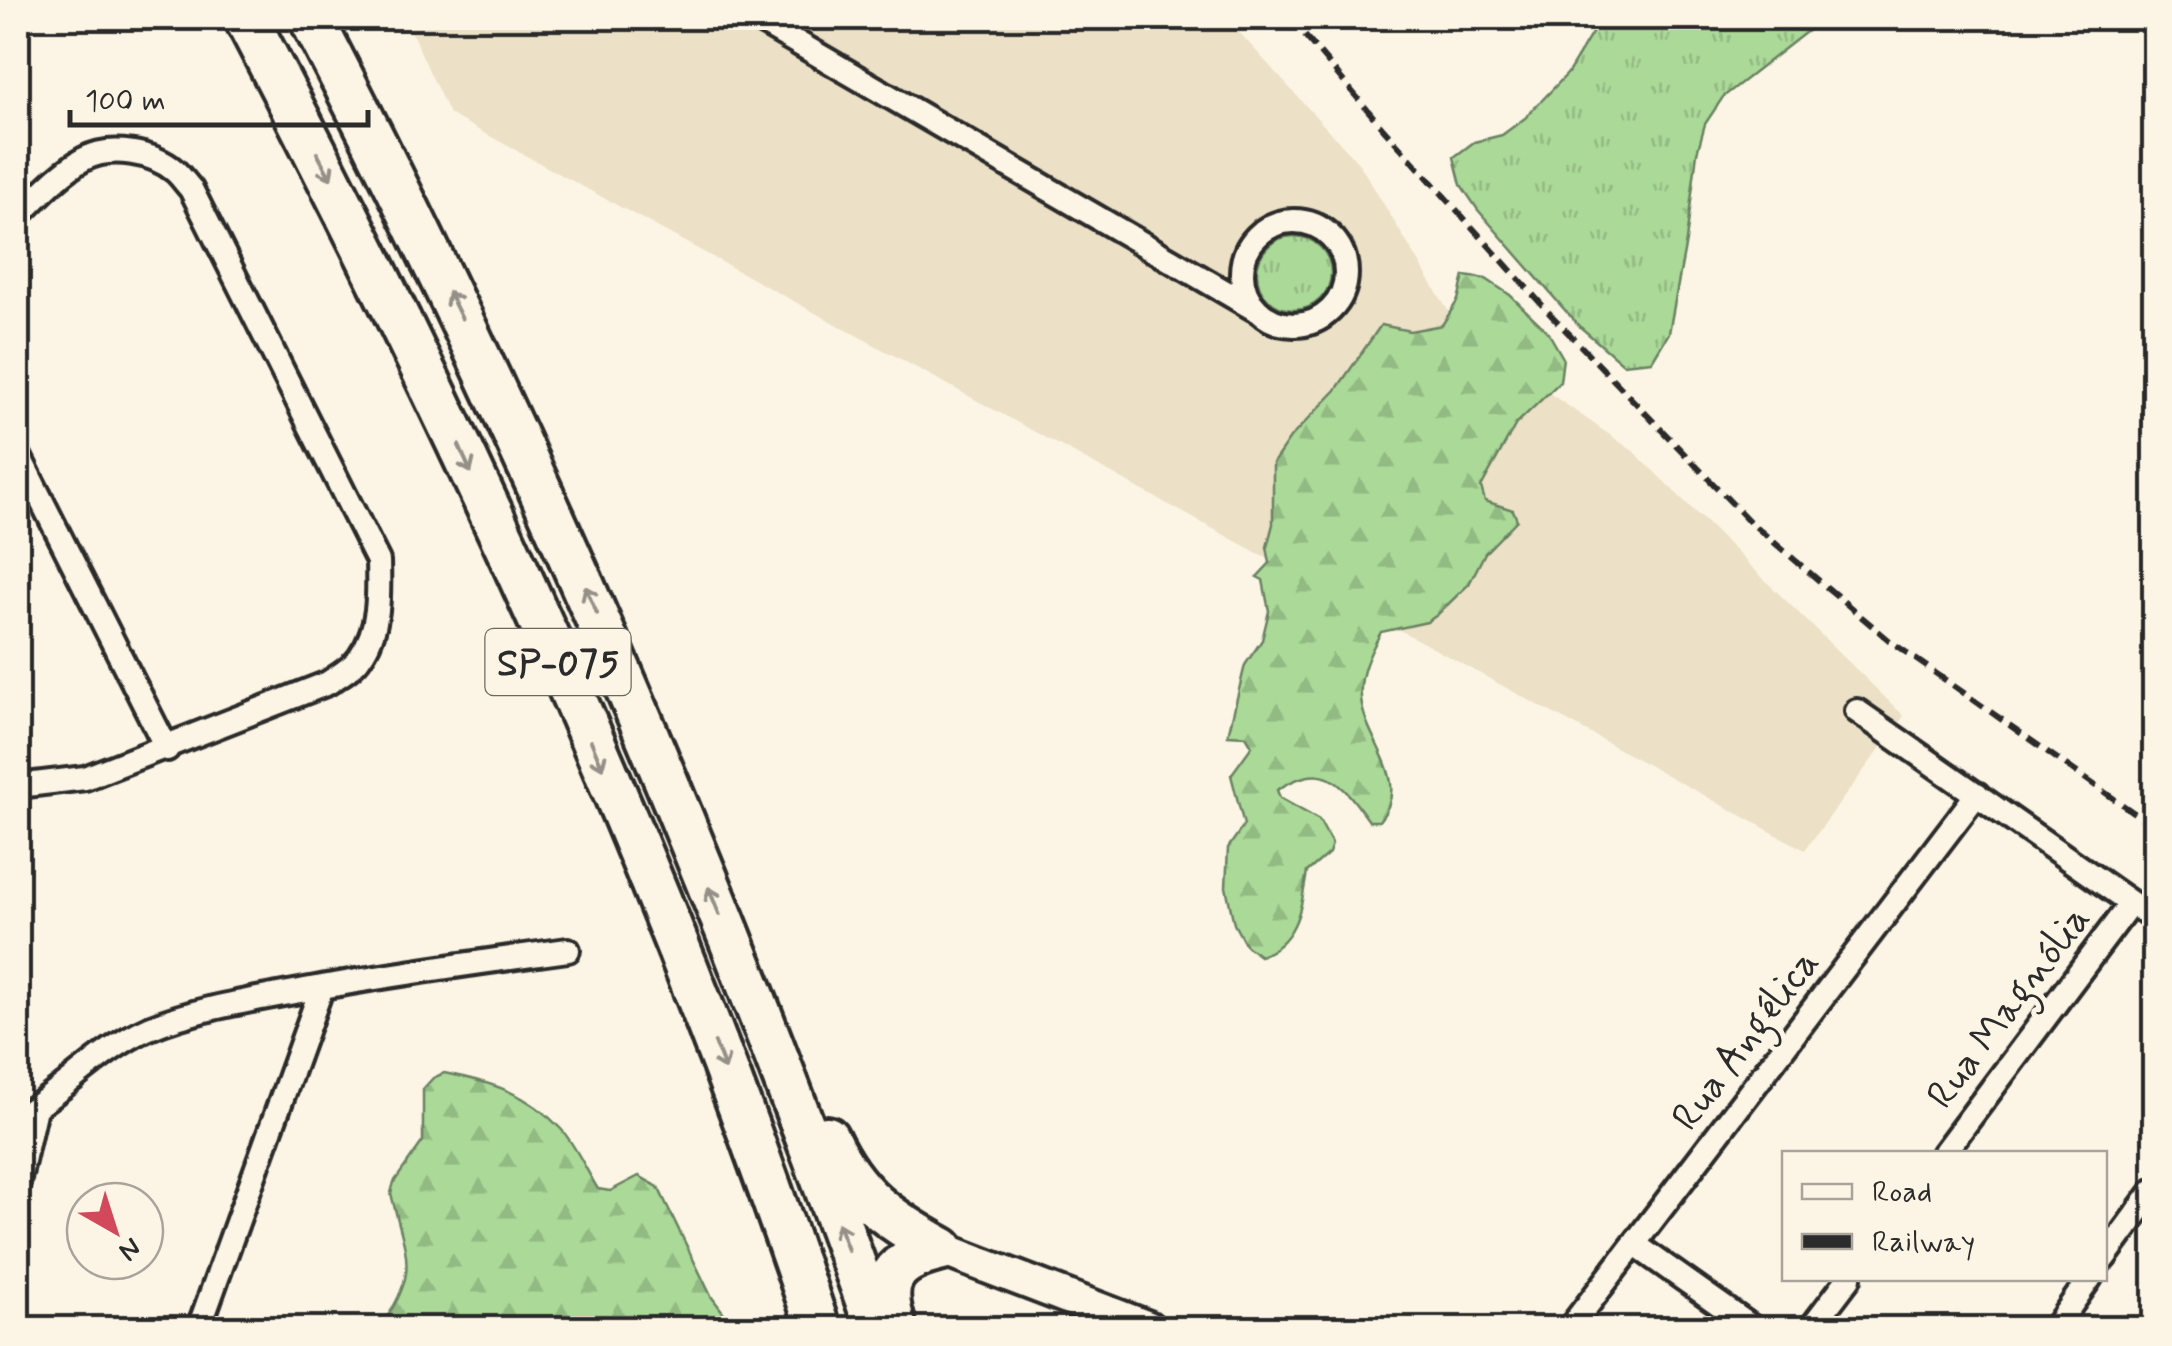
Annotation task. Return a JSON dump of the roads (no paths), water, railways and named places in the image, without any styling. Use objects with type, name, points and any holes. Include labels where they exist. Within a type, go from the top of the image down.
[{"type":"highway","name":"SP-075","points":[[246,18],[410,337],[557,658],[714,1042],[818,1328]]},
{"type":"highway","name":"SP-075","points":[[311,18],[378,146],[614,650],[741,968],[877,1328]]},
{"type":"highway","points":[[741,968],[778,1033],[850,1182],[900,1225],[942,1249]]},
{"type":"highway","points":[[895,1328],[889,1311],[888,1284],[897,1268],[913,1257],[942,1249]]},
{"type":"street","points":[[755,18],[1196,272],[1258,312],[1272,321],[1288,325],[1320,318],[1342,294],[1344,259],[1324,231],[1308,223],[1290,222],[1259,236],[1242,266],[1248,298],[1258,312]]},
{"type":"street","points":[[18,216],[87,157],[114,152],[141,154],[174,169],[190,190],[378,561],[379,589],[375,626],[359,659],[328,683],[85,778],[18,786]]},
{"type":"street","points":[[1196,272],[1242,266]]},
{"type":"street","points":[[18,454],[167,749]]},
{"type":"street","points":[[1857,711],[2154,919]]},
{"type":"street","name":"Rua Angélica","points":[[1570,1328],[1977,794]]},
{"type":"street","name":"Rua Magnólia","points":[[1944,1151],[2131,903]]},
{"type":"street","points":[[18,1183],[26,1113],[87,1065],[149,1028],[240,1002],[568,950]]},
{"type":"street","points":[[200,1328],[322,987]]},
{"type":"street","points":[[2107,1254],[2154,1190]]},
{"type":"street","points":[[1634,1244],[1753,1328]]},
{"type":"street","points":[[942,1249],[1148,1328]]},
{"type":"street","points":[[1811,1328],[1847,1281]]},
{"type":"street","points":[[2054,1328],[2088,1281]]},
{"type":"railway","points":[[1290,18],[1552,316],[1749,521],[1890,641],[2154,827]]}]
